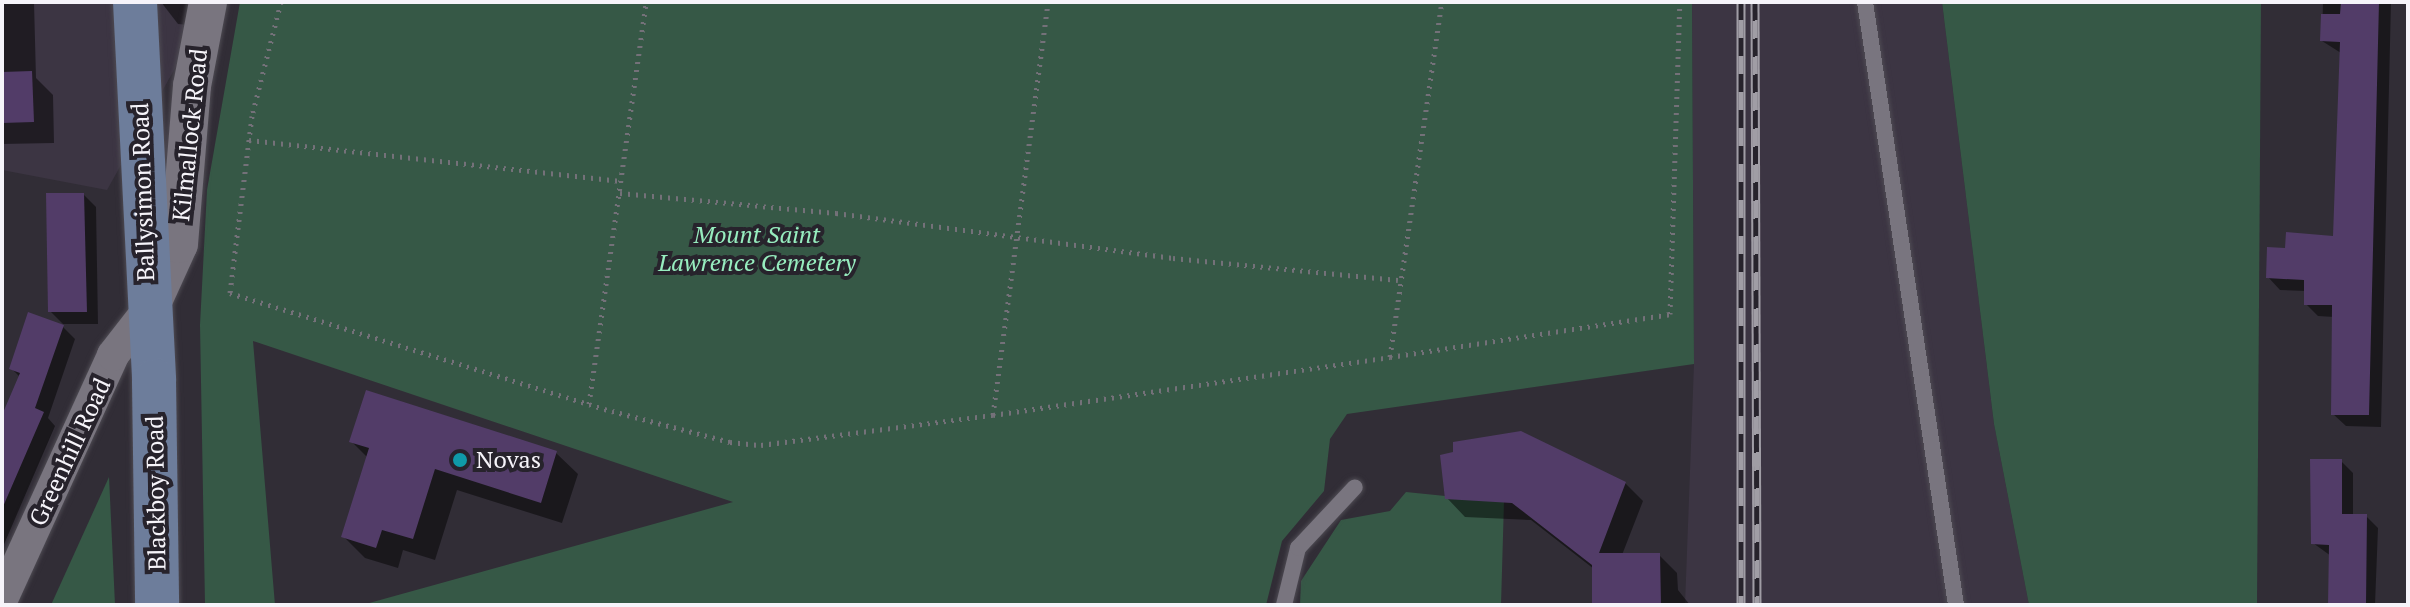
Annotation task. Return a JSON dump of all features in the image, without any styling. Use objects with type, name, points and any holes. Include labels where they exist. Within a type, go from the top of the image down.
[{"type":"main road","name":"Ballysimon Road","points":[[135,2],[148,310],[154,381]]},
{"type":"main road","name":"Blackboy Road","points":[[154,381],[157,605]]},
{"type":"street","name":"Kilmallock Road","points":[[148,310],[179,244],[192,86],[208,2]]},
{"type":"street","name":"Greenhill Road","points":[[2,599],[113,355],[148,310]]},
{"type":"lane","points":[[1865,2],[1956,605]]},
{"type":"lane","points":[[1284,605],[1298,548],[1355,487]]},
{"type":"path","points":[[281,2],[249,140],[230,293],[589,404],[730,442],[761,445],[993,415],[1670,314],[1680,2]]},
{"type":"path","points":[[589,404],[646,2]]},
{"type":"path","points":[[993,415],[1048,2]]},
{"type":"path","points":[[1390,357],[1398,280],[1442,2]]},
{"type":"path","points":[[249,140],[621,181]]},
{"type":"path","points":[[620,193],[836,213],[1398,280]]},
{"type":"shaded area","points":[[2,2],[200,2],[184,52],[107,190],[2,170]]},
{"type":"shaded area","points":[[1692,2],[1942,2],[1994,424],[2029,605],[1685,605],[1694,364]]},
{"type":"green space","name":"Mount Saint Lawrence Cemetery","points":[[240,2],[1692,2],[1694,364],[1347,414],[1330,439],[1324,491],[1282,541],[1266,605],[362,605],[733,502],[253,341],[275,605],[205,605],[200,325],[207,190]]},
{"type":"green space","points":[[1942,2],[2261,2],[2257,605],[2029,605],[1994,424]]},
{"type":"green space","points":[[109,477],[115,605],[51,605]]},
{"type":"green space","points":[[1406,492],[1504,502],[1501,605],[1300,605],[1301,581],[1341,520],[1390,511]]},
{"type":"building","points":[[2341,2],[2379,2],[2369,415],[2331,415],[2332,305],[2304,305],[2304,280],[2266,278],[2267,247],[2285,248],[2286,232],[2333,236],[2340,42],[2320,41],[2321,14],[2340,14]]},
{"type":"building","points":[[32,71],[34,122],[2,123],[2,72]]},
{"type":"building","points":[[46,193],[84,193],[87,312],[48,312]]},
{"type":"building","points":[[28,312],[64,325],[35,408],[44,412],[2,509],[2,415],[20,373],[9,369]]},
{"type":"building","name":"Novas","points":[[366,390],[557,451],[541,503],[435,469],[413,539],[382,530],[376,548],[341,537],[369,448],[349,442]]},
{"type":"building","points":[[1521,431],[1626,482],[1599,553],[1660,553],[1661,605],[1592,605],[1592,565],[1512,503],[1445,499],[1440,455],[1453,452],[1453,442]]},
{"type":"building","points":[[2310,459],[2342,459],[2342,514],[2367,514],[2366,605],[2328,605],[2329,545],[2311,544]]},
{"type":"railway","points":[[1741,2],[1741,605]]},
{"type":"railway","points":[[1755,2],[1757,605]]},
{"type":"place","name":"Novas","points":[[460,460]]}]
